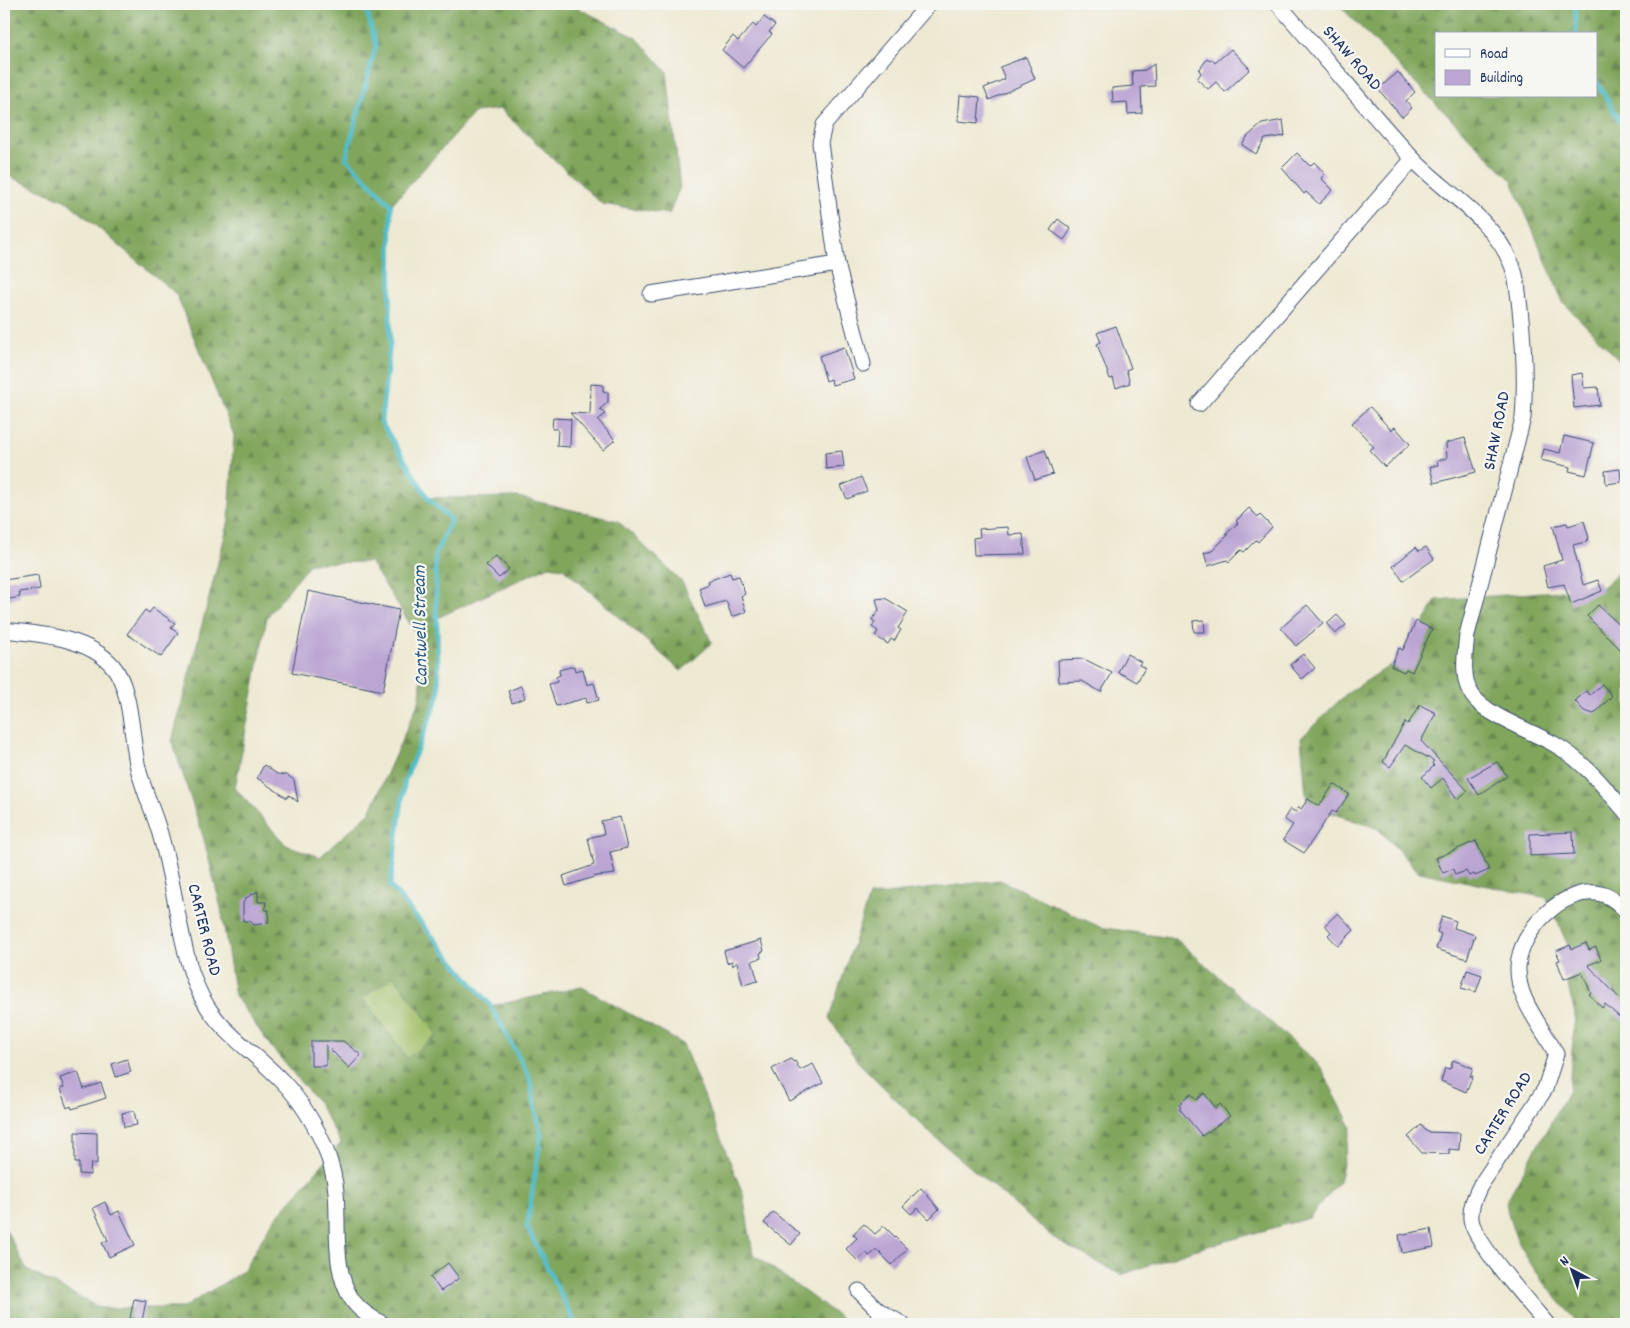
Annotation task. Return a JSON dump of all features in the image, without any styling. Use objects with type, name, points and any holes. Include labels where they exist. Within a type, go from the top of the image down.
[{"type":"street","points":[[863,364],[837,264],[820,143],[824,125],[930,4]]},
{"type":"street","name":"SHAW ROAD","points":[[1278,4],[1413,159],[1491,230],[1503,245],[1514,271],[1525,353],[1526,387],[1523,418],[1467,635],[1465,654],[1469,689],[1480,704],[1496,716],[1555,744],[1590,770],[1626,812]]},
{"type":"street","points":[[1199,404],[1413,159]]},
{"type":"street","points":[[651,294],[837,264]]},
{"type":"street","name":"CARTER ROAD","points":[[4,630],[40,634],[90,649],[112,665],[124,686],[138,769],[162,841],[191,972],[212,1015],[227,1034],[282,1081],[302,1105],[325,1148],[332,1168],[336,1190],[340,1265],[345,1286],[353,1301],[367,1315],[383,1324]]},
{"type":"street","name":"CARTER ROAD","points":[[1547,1324],[1479,1240],[1471,1220],[1472,1202],[1480,1186],[1545,1089],[1556,1054],[1529,1010],[1520,987],[1518,966],[1523,946],[1546,912],[1564,901],[1581,895],[1601,894],[1616,901],[1626,911]]},
{"type":"street","points":[[860,1290],[878,1310],[902,1324]]},
{"type":"green space","points":[[4,4],[570,4],[637,38],[667,72],[680,187],[669,214],[602,204],[500,109],[475,112],[391,205],[390,344],[381,422],[428,498],[518,497],[618,521],[682,582],[712,643],[681,671],[563,568],[549,566],[437,618],[439,695],[405,780],[390,886],[491,1006],[582,987],[683,1044],[743,1194],[753,1254],[849,1324],[4,1324],[4,1226],[27,1270],[100,1308],[183,1308],[243,1271],[272,1222],[341,1143],[319,1104],[272,1048],[235,996],[221,908],[203,836],[172,741],[229,520],[234,435],[176,294],[68,202],[4,174]],"holes":[[[370,562],[423,644],[420,699],[370,812],[320,857],[286,845],[235,788],[267,617],[310,563]]]},
{"type":"green space","points":[[1338,4],[1626,4],[1626,367],[1563,302],[1512,181]]},
{"type":"green space","points":[[1626,566],[1626,1324],[1579,1324],[1544,1282],[1524,1253],[1510,1220],[1506,1202],[1569,1090],[1575,1014],[1567,982],[1576,974],[1577,966],[1547,898],[1419,872],[1378,829],[1307,804],[1301,738],[1345,695],[1409,653],[1436,600],[1601,588]]},
{"type":"green space","points":[[1000,880],[1100,927],[1176,939],[1320,1066],[1351,1127],[1339,1182],[1309,1218],[1190,1251],[1121,1275],[1056,1240],[930,1133],[858,1062],[829,1018],[869,896]]},
{"type":"green space","points":[[394,976],[438,1035],[407,1058],[363,998]]},
{"type":"building","points":[[764,17],[775,25],[769,32],[772,34],[743,68],[722,50],[733,36],[738,41],[753,24],[756,27]]},
{"type":"building","points":[[1231,49],[1250,69],[1225,92],[1216,82],[1208,89],[1197,79],[1201,73],[1199,70],[1207,59],[1210,61],[1212,59],[1215,63]]},
{"type":"building","points":[[1026,57],[1035,79],[989,100],[984,88],[1005,79],[1000,67]]},
{"type":"building","points":[[1154,64],[1155,86],[1141,87],[1142,113],[1128,114],[1127,102],[1113,103],[1112,88],[1133,86],[1132,71],[1145,70]]},
{"type":"building","points":[[1398,72],[1415,92],[1406,101],[1412,108],[1402,117],[1378,89]]},
{"type":"building","points":[[960,95],[980,97],[978,123],[958,121]]},
{"type":"building","points":[[1283,120],[1285,136],[1265,139],[1256,154],[1242,145],[1248,136],[1262,124]]},
{"type":"building","points":[[1297,153],[1310,166],[1314,162],[1325,174],[1321,178],[1333,190],[1319,204],[1306,192],[1304,194],[1282,168]]},
{"type":"building","points":[[1058,219],[1071,229],[1064,240],[1050,230]]},
{"type":"building","points":[[1116,326],[1131,368],[1126,370],[1130,383],[1116,388],[1113,378],[1110,379],[1097,344],[1101,342],[1097,333]]},
{"type":"building","points":[[844,347],[854,379],[832,385],[831,379],[826,381],[819,356]]},
{"type":"building","points":[[1582,373],[1584,388],[1598,387],[1600,405],[1574,408],[1571,375]]},
{"type":"building","points":[[591,384],[603,385],[603,391],[608,392],[608,402],[600,409],[605,414],[598,420],[615,440],[603,450],[570,413],[590,414]]},
{"type":"building","points":[[1370,407],[1391,430],[1395,427],[1410,444],[1385,467],[1369,450],[1374,447],[1352,423]]},
{"type":"building","points":[[553,418],[571,419],[570,447],[557,446],[558,429],[552,429]]},
{"type":"building","points":[[1564,436],[1594,443],[1586,475],[1569,471],[1570,467],[1541,460],[1544,449],[1560,453]]},
{"type":"building","points":[[1465,438],[1476,472],[1434,483],[1430,467],[1438,465],[1437,461],[1447,458],[1446,443]]},
{"type":"building","points":[[1045,450],[1053,474],[1035,480],[1027,457]]},
{"type":"building","points":[[842,451],[844,467],[826,469],[825,453]]},
{"type":"building","points":[[1620,469],[1621,482],[1606,484],[1605,471]]},
{"type":"building","points":[[861,477],[867,491],[847,499],[841,486]]},
{"type":"building","points":[[1249,508],[1258,517],[1260,515],[1272,527],[1258,542],[1256,540],[1244,552],[1241,550],[1229,562],[1227,560],[1208,566],[1204,553],[1212,551],[1228,535],[1226,534],[1238,523],[1236,521]]},
{"type":"building","points":[[1584,521],[1589,538],[1585,542],[1573,545],[1583,585],[1598,580],[1602,591],[1571,604],[1564,584],[1548,587],[1543,566],[1562,560],[1553,526],[1567,523],[1568,526]]},
{"type":"building","points":[[1008,527],[1009,535],[1023,534],[1025,554],[974,555],[973,538],[980,537],[979,529]]},
{"type":"building","points":[[1416,547],[1419,551],[1426,547],[1434,559],[1403,581],[1393,566]]},
{"type":"building","points":[[496,556],[509,569],[499,578],[486,565]]},
{"type":"building","points":[[730,573],[732,578],[739,576],[745,594],[741,596],[746,612],[732,617],[726,601],[705,607],[699,588],[709,584],[708,581]]},
{"type":"building","points":[[38,575],[40,589],[19,592],[20,597],[4,600],[4,580]]},
{"type":"building","points":[[308,591],[399,610],[383,691],[292,673]]},
{"type":"building","points":[[885,598],[908,612],[898,628],[901,630],[894,641],[891,639],[888,644],[875,636],[878,631],[872,627],[875,622],[872,620],[879,610],[876,599]]},
{"type":"building","points":[[1307,605],[1323,623],[1296,646],[1281,628]]},
{"type":"building","points":[[1598,605],[1626,631],[1626,655],[1587,616]]},
{"type":"building","points":[[153,608],[175,623],[171,628],[178,633],[161,657],[127,634],[145,610],[149,613]]},
{"type":"building","points":[[1337,615],[1346,625],[1335,634],[1327,624]]},
{"type":"building","points":[[1204,620],[1205,632],[1194,632],[1193,621]]},
{"type":"building","points":[[1416,621],[1432,629],[1412,672],[1406,669],[1404,672],[1391,666],[1399,648],[1403,650]]},
{"type":"building","points":[[1127,654],[1141,662],[1139,665],[1145,668],[1137,682],[1118,672]]},
{"type":"building","points":[[1303,654],[1315,668],[1302,679],[1290,665]]},
{"type":"building","points":[[1084,659],[1112,673],[1101,692],[1082,681],[1059,682],[1058,660]]},
{"type":"building","points":[[574,666],[575,671],[583,669],[587,685],[594,683],[599,700],[587,703],[586,698],[556,706],[549,684],[557,682],[556,677],[560,675],[559,670]]},
{"type":"building","points":[[1602,684],[1612,696],[1594,714],[1584,711],[1575,701],[1586,691],[1590,695]]},
{"type":"building","points":[[521,686],[525,698],[512,703],[508,691]]},
{"type":"building","points":[[1420,705],[1436,713],[1421,741],[1468,791],[1457,799],[1443,778],[1431,788],[1422,777],[1434,766],[1432,763],[1434,761],[1405,745],[1390,767],[1383,762],[1405,722],[1408,724]]},
{"type":"building","points":[[1497,762],[1507,776],[1479,795],[1468,778]]},
{"type":"building","points":[[264,765],[277,774],[287,775],[294,780],[298,802],[289,795],[287,798],[257,778]]},
{"type":"building","points":[[1334,784],[1349,794],[1336,813],[1332,811],[1304,853],[1283,840],[1293,825],[1284,819],[1290,809],[1296,812],[1299,807],[1301,809],[1308,799],[1319,806]]},
{"type":"building","points":[[620,817],[627,848],[610,852],[615,874],[597,876],[566,886],[563,876],[594,865],[588,838],[604,834],[601,821]]},
{"type":"building","points":[[1573,832],[1574,854],[1530,856],[1530,834]]},
{"type":"building","points":[[1476,841],[1489,870],[1475,876],[1474,874],[1469,876],[1466,871],[1455,875],[1453,869],[1443,873],[1436,858]]},
{"type":"building","points":[[258,891],[258,902],[266,902],[265,910],[269,910],[268,923],[254,925],[250,921],[243,921],[243,903],[246,898]]},
{"type":"building","points":[[1338,913],[1354,930],[1338,946],[1328,935],[1331,932],[1325,925]]},
{"type":"building","points":[[1442,916],[1456,921],[1454,928],[1475,935],[1467,959],[1436,949],[1441,934],[1437,932]]},
{"type":"building","points":[[761,940],[764,951],[760,953],[761,958],[752,961],[758,981],[743,985],[737,962],[733,966],[732,961],[727,963],[724,951]]},
{"type":"building","points":[[1586,943],[1589,950],[1596,947],[1601,960],[1588,965],[1626,1005],[1626,1023],[1605,1004],[1602,1008],[1589,994],[1591,993],[1582,972],[1564,979],[1557,961],[1560,960],[1556,951],[1570,945],[1572,949]]},
{"type":"building","points":[[1467,970],[1482,975],[1476,992],[1461,988]]},
{"type":"building","points":[[311,1041],[343,1041],[361,1055],[349,1068],[326,1045],[326,1066],[311,1066]]},
{"type":"building","points":[[127,1059],[131,1072],[116,1077],[112,1064]]},
{"type":"building","points":[[791,1059],[793,1062],[795,1061],[800,1070],[813,1064],[823,1083],[789,1101],[772,1069]]},
{"type":"building","points":[[1453,1060],[1473,1068],[1470,1076],[1473,1076],[1466,1092],[1441,1081],[1445,1068],[1450,1069]]},
{"type":"building","points":[[78,1072],[84,1089],[101,1083],[106,1098],[72,1109],[71,1106],[67,1108],[60,1089],[64,1088],[60,1078]]},
{"type":"building","points":[[1204,1093],[1216,1108],[1220,1104],[1230,1116],[1202,1136],[1179,1108],[1181,1107],[1179,1104],[1191,1094],[1196,1100]]},
{"type":"building","points":[[134,1111],[137,1125],[124,1127],[122,1113]]},
{"type":"building","points":[[1421,1125],[1427,1132],[1460,1133],[1459,1150],[1449,1149],[1449,1154],[1422,1153],[1408,1137]]},
{"type":"building","points":[[75,1132],[97,1133],[97,1164],[91,1163],[90,1175],[79,1174],[79,1163],[75,1163]]},
{"type":"building","points":[[921,1188],[939,1209],[929,1219],[918,1208],[911,1214],[903,1206]]},
{"type":"building","points":[[105,1202],[111,1215],[119,1211],[135,1245],[109,1257],[102,1243],[108,1240],[93,1208]]},
{"type":"building","points":[[773,1212],[800,1234],[791,1245],[764,1223]]},
{"type":"building","points":[[864,1224],[875,1234],[884,1226],[907,1249],[892,1265],[877,1250],[869,1256],[866,1252],[858,1261],[846,1249],[857,1238],[853,1234]]},
{"type":"building","points":[[1431,1229],[1434,1247],[1402,1253],[1399,1235]]},
{"type":"building","points":[[448,1263],[459,1278],[441,1291],[430,1277]]},
{"type":"building","points":[[134,1299],[146,1301],[142,1321],[130,1318]]},
{"type":"waterway","name":"Cantwell Stream","points":[[365,4],[376,46],[346,158],[391,205],[390,344],[381,422],[428,498],[451,520],[435,555],[439,695],[405,780],[390,886],[491,1006],[529,1076],[541,1135],[527,1227],[574,1321]]},
{"type":"waterway","points":[[1575,4],[1576,32]]},
{"type":"waterway","points":[[1598,84],[1626,131]]}]
